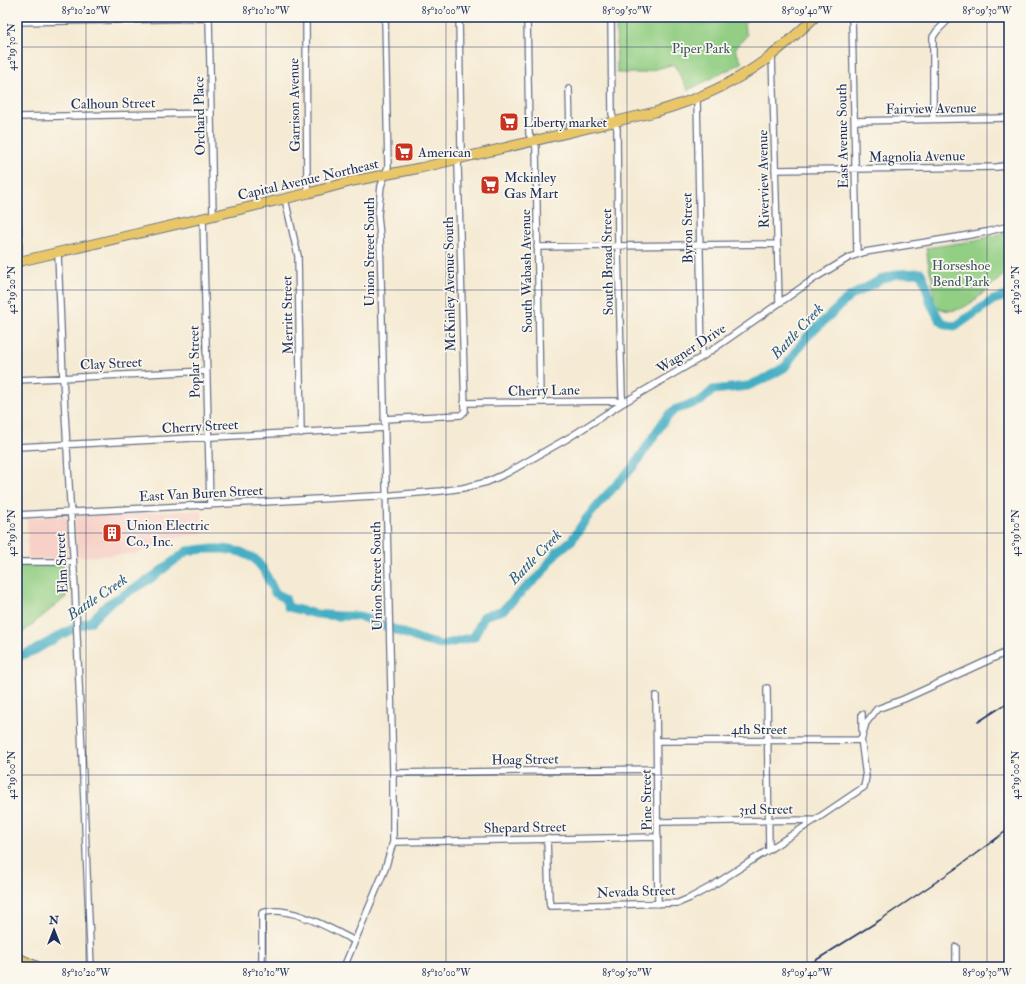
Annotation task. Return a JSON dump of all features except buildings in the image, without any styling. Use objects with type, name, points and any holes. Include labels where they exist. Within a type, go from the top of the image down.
[{"type":"highway","points":[[17,958],[37,967]]},
{"type":"main road","name":"Capital Avenue Northeast","points":[[18,262],[58,254],[213,215],[656,112],[697,98],[736,79],[772,54],[813,18]]},
{"type":"street","name":"Garrison Avenue","points":[[306,17],[307,186],[309,193]]},
{"type":"street","name":"Union Street South","points":[[344,967],[385,869],[393,842],[387,495],[380,236],[378,215],[381,186],[388,167],[385,17]]},
{"type":"street","name":"McKinley Avenue South","points":[[384,419],[461,415],[464,411],[458,165],[461,150],[459,17]]},
{"type":"street","name":"South Wabash Avenue","points":[[527,17],[529,134],[536,147],[540,402]]},
{"type":"street","name":"South Broad Street","points":[[611,17],[612,114],[617,129],[618,247],[623,403]]},
{"type":"street","name":"East Avenue South","points":[[852,17],[857,254]]},
{"type":"street","points":[[933,119],[933,36],[936,30],[951,17]]},
{"type":"street","points":[[17,22],[209,18]]},
{"type":"street","name":"Orchard Place","points":[[209,18],[213,215]]},
{"type":"street","name":"Riverview Avenue","points":[[772,54],[779,303]]},
{"type":"street","points":[[569,89],[570,132]]},
{"type":"street","name":"Byron Street","points":[[697,98],[702,357]]},
{"type":"street","name":"Calhoun Street","points":[[17,117],[210,113]]},
{"type":"street","name":"Fairview Avenue","points":[[854,122],[1009,118]]},
{"type":"street","name":"Magnolia Avenue","points":[[776,170],[998,167],[1004,166],[1009,161]]},
{"type":"street","points":[[17,173],[18,262]]},
{"type":"street","name":"Merritt Street","points":[[285,199],[298,256],[301,433]]},
{"type":"street","name":"Poplar Street","points":[[203,218],[210,505]]},
{"type":"street","name":"Wagner Drive","points":[[387,495],[462,488],[487,482],[507,473],[570,437],[623,403],[702,357],[815,278],[857,254],[986,232],[1009,226]]},
{"type":"street","points":[[538,247],[777,244]]},
{"type":"street","name":"Elm Street","points":[[58,254],[66,444],[75,589],[91,967]]},
{"type":"street","name":"Clay Street","points":[[17,380],[206,371]]},
{"type":"street","name":"Cherry Lane","points":[[464,403],[617,401],[623,403]]},
{"type":"street","name":"Cherry Street","points":[[17,447],[384,428]]},
{"type":"street","name":"East Van Buren Street","points":[[17,515],[387,495]]},
{"type":"street","points":[[17,562],[73,562]]},
{"type":"street","points":[[861,740],[866,723],[877,709],[904,699],[1009,651]]},
{"type":"street","points":[[767,688],[769,850]]},
{"type":"street","name":"Pine Street","points":[[656,696],[658,904]]},
{"type":"street","points":[[815,820],[864,787],[866,777],[861,740],[862,714]]},
{"type":"street","name":"4th Street","points":[[657,742],[861,740]]},
{"type":"street","name":"Hoag Street","points":[[393,773],[657,769]]},
{"type":"street","name":"3rd Street","points":[[658,822],[815,820]]},
{"type":"street","name":"Nevada Street","points":[[547,838],[550,906],[678,903],[690,898],[815,820]]},
{"type":"street","name":"Shepard Street","points":[[393,842],[658,837]]},
{"type":"street","points":[[262,967],[262,913],[267,911],[292,913],[331,929],[355,942]]},
{"type":"street","points":[[956,947],[956,967]]},
{"type":"shaded area","points":[[202,510],[203,533],[176,538],[136,554],[77,557],[75,516]]},
{"type":"shaded area","points":[[66,516],[68,559],[28,559],[27,518]]},
{"type":"green space","name":"Piper Park","points":[[616,17],[748,17],[744,26],[747,35],[735,49],[742,63],[688,90],[674,64],[642,73],[617,73]]},
{"type":"green space","name":"Horseshoe Bend Park","points":[[1008,232],[1009,271],[967,306],[951,311],[943,310],[934,305],[933,282],[926,248],[967,242]]},
{"type":"green space","points":[[17,565],[65,565],[66,597],[17,637]]},
{"type":"waterway","name":"Battle Creek","points":[[17,657],[35,650],[68,631],[91,621],[108,604],[150,579],[187,551],[205,549],[224,549],[241,552],[255,559],[263,569],[275,593],[285,598],[288,607],[316,614],[359,616],[425,641],[441,645],[474,637],[484,616],[503,610],[541,574],[556,553],[572,540],[600,502],[634,466],[665,419],[674,410],[701,401],[713,390],[748,386],[785,367],[806,338],[849,297],[882,279],[897,274],[921,273],[926,285],[930,302],[939,319],[946,325],[956,326],[993,300],[1009,295]]},
{"type":"railway","points":[[978,722],[1009,702]]},
{"type":"railway","points":[[805,967],[880,920],[955,869],[1009,829]]},
{"type":"place","name":"Liberty market","points":[[509,122]]},
{"type":"place","name":"American","points":[[404,152]]},
{"type":"place","name":"Mckinley Gas Mart","points":[[490,185]]},
{"type":"place","name":"Union Electric Co., Inc.","points":[[112,533]]}]
